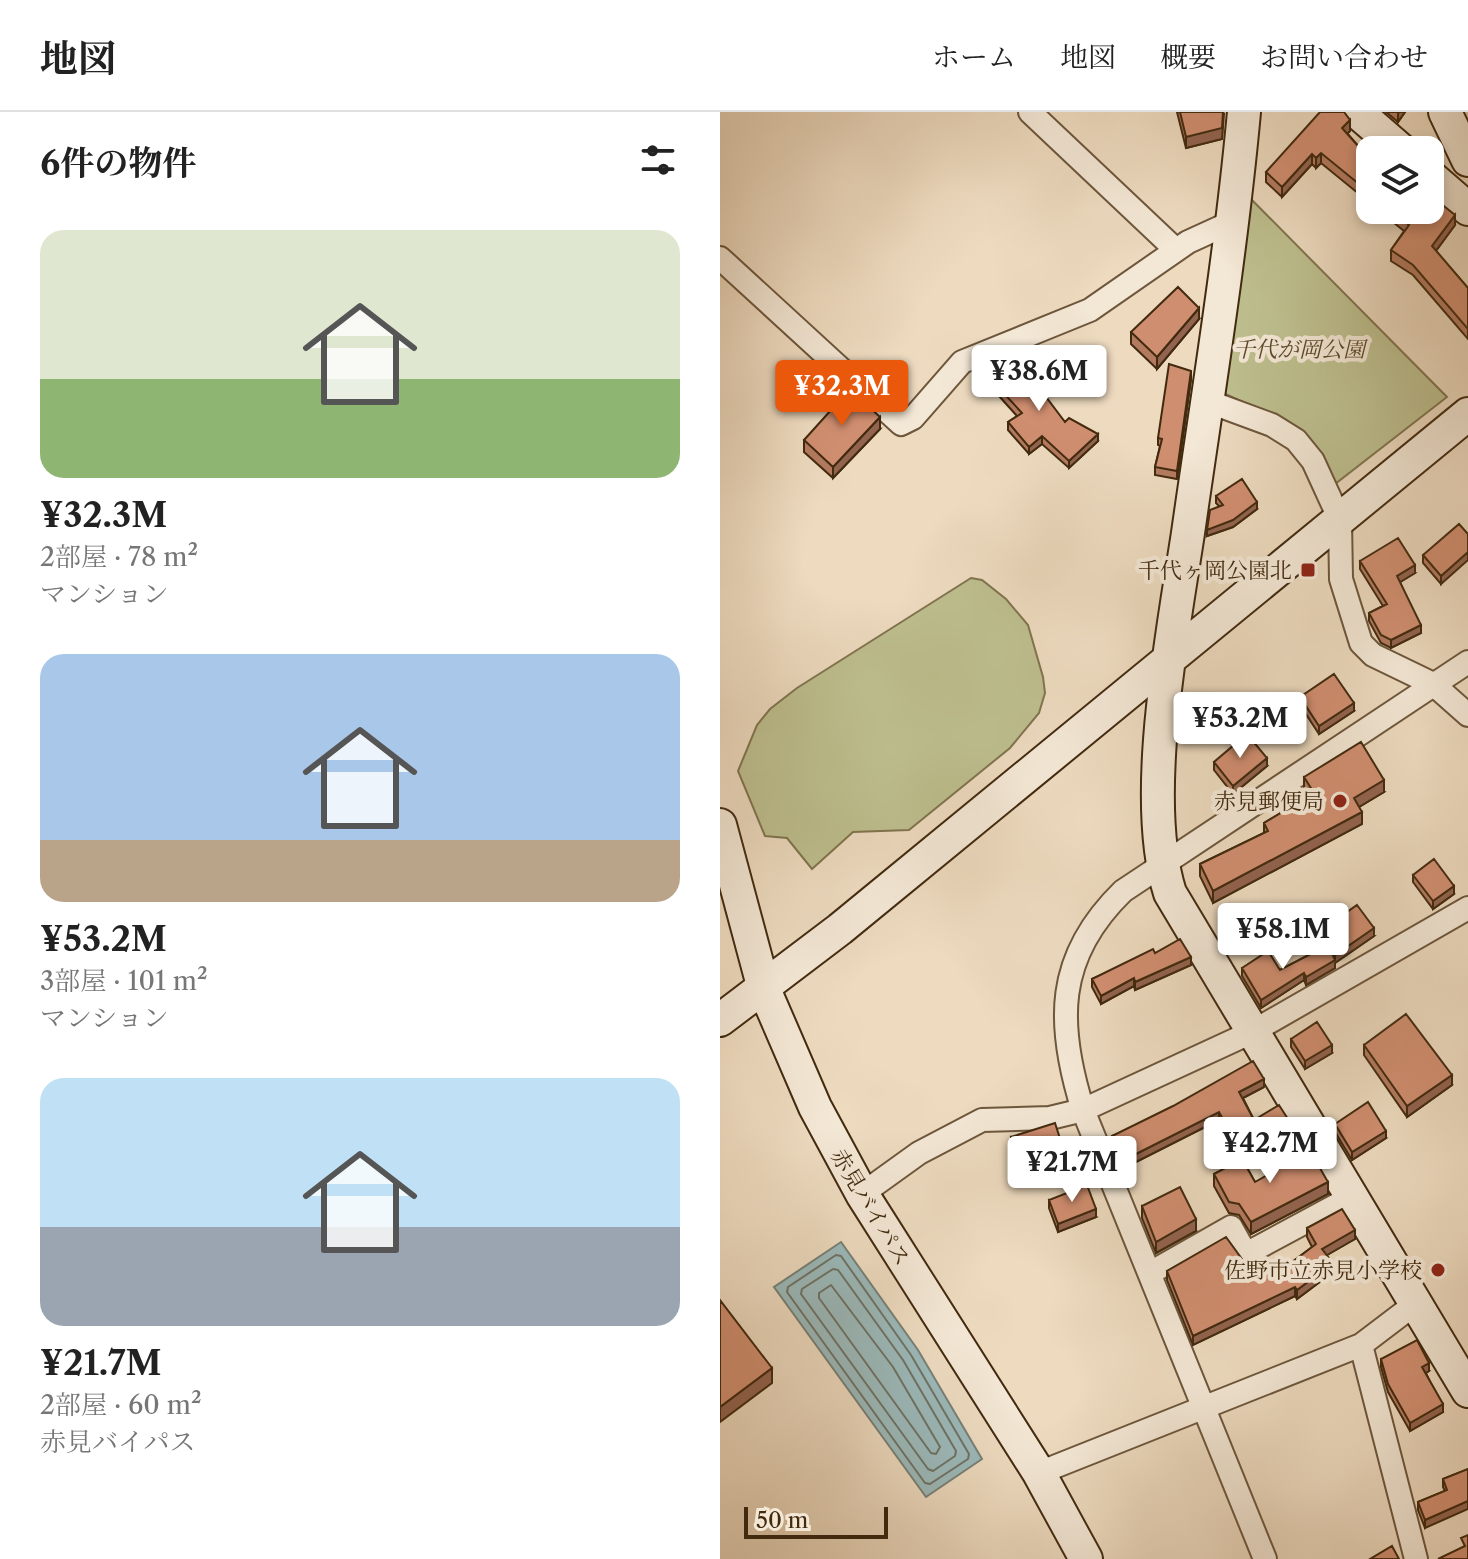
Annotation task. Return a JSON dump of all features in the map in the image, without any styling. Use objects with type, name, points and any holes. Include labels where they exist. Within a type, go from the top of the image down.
[{"type":"street","points":[[1030,112],[1176,250]]},
{"type":"street","points":[[1244,112],[1234,221],[1168,661],[1159,785],[1161,865],[1170,893],[1468,1391]]},
{"type":"street","points":[[1357,112],[1385,136]]},
{"type":"street","points":[[1445,112],[1468,160]]},
{"type":"street","points":[[1444,188],[1468,209]]},
{"type":"street","points":[[720,258],[901,424],[913,418],[962,362],[1090,310],[1176,250],[1234,221]]},
{"type":"street","points":[[1207,401],[1272,425],[1296,440],[1313,461],[1340,520],[1341,579],[1361,643],[1373,655],[1433,684],[1468,715]]},
{"type":"street","points":[[720,1020],[764,989],[1468,414]]},
{"type":"street","points":[[1265,1559],[1083,1110],[1066,1044],[1063,1014],[1074,964],[1085,936],[1101,912],[1123,891],[1468,662]]},
{"type":"street","name":"赤見バイパス","points":[[720,825],[764,989],[815,1107],[862,1194],[1039,1473],[1086,1559]]},
{"type":"street","points":[[862,1194],[919,1153],[982,1120],[1050,1118],[1083,1110],[1252,1032],[1468,908]]},
{"type":"street","points":[[1150,1273],[1231,1227],[1246,1254],[1350,1198]]},
{"type":"street","points":[[1039,1473],[1361,1345],[1415,1304]]},
{"type":"street","points":[[1361,1345],[1416,1559]]},
{"type":"green space","name":"千代が岡公園","points":[[1251,199],[1447,397],[1335,484],[1280,419],[1221,392]]},
{"type":"green space","points":[[971,578],[982,580],[1006,599],[1028,625],[1045,693],[1039,713],[1010,748],[909,830],[853,832],[812,869],[787,838],[765,836],[738,771],[757,725],[770,709],[797,688]]},
{"type":"water","points":[[841,1242],[918,1350],[982,1459],[926,1497],[774,1287]]},
{"type":"building","points":[[1180,112],[1223,112],[1222,128],[1186,137]]},
{"type":"building","points":[[1320,112],[1344,112],[1350,120],[1342,128],[1356,144],[1356,182],[1321,153],[1316,158],[1312,154],[1282,187],[1266,172]]},
{"type":"building","points":[[1444,206],[1455,215],[1432,246],[1468,288],[1468,329],[1413,265],[1391,250],[1409,225],[1444,224]]},
{"type":"building","points":[[1178,287],[1199,308],[1157,357],[1131,332]]},
{"type":"building","points":[[1016,357],[1065,422],[1069,418],[1098,434],[1069,461],[1042,436],[1029,447],[1008,422],[1022,413],[990,378]]},
{"type":"building","points":[[1169,364],[1191,371],[1177,471],[1155,467],[1162,439],[1158,438]]},
{"type":"building","points":[[850,389],[880,417],[833,467],[804,440]]},
{"type":"building","points":[[1242,479],[1257,502],[1233,520],[1207,530],[1210,510],[1223,505],[1216,496]]},
{"type":"building","points":[[1459,524],[1468,534],[1468,552],[1441,576],[1423,555]]},
{"type":"building","points":[[1398,538],[1415,565],[1397,576],[1421,625],[1391,640],[1381,635],[1369,613],[1387,604],[1360,561]]},
{"type":"building","points":[[1334,674],[1354,703],[1319,726],[1300,697]]},
{"type":"building","points":[[1247,734],[1267,758],[1233,786],[1214,762]]},
{"type":"building","points":[[1361,742],[1384,780],[1354,798],[1362,812],[1213,891],[1200,864],[1268,831],[1264,823],[1314,793],[1304,777]]},
{"type":"building","points":[[1434,859],[1454,886],[1433,901],[1413,875]]},
{"type":"building","points":[[1357,905],[1374,928],[1335,955],[1319,932]]},
{"type":"building","points":[[1180,939],[1191,957],[1135,982],[1134,978],[1101,996],[1092,979],[1153,949],[1155,953]]},
{"type":"building","points":[[1328,945],[1335,960],[1306,977],[1304,973],[1261,1000],[1242,968],[1268,951],[1280,970]]},
{"type":"building","points":[[1406,1014],[1452,1075],[1407,1106],[1364,1045]]},
{"type":"building","points":[[1317,1022],[1332,1045],[1305,1061],[1291,1039]]},
{"type":"building","points":[[1253,1061],[1264,1079],[1239,1092],[1254,1120],[1279,1105],[1293,1127],[1243,1155],[1219,1112],[1122,1161],[1112,1136]]},
{"type":"building","points":[[1368,1102],[1386,1131],[1352,1152],[1335,1124]]},
{"type":"building","points":[[1055,1123],[1063,1148],[1020,1163],[1011,1137]]},
{"type":"building","points":[[1310,1151],[1328,1182],[1251,1222],[1239,1204],[1229,1202],[1214,1174],[1242,1159],[1255,1182]]},
{"type":"building","points":[[1087,1185],[1096,1209],[1058,1224],[1049,1200]]},
{"type":"building","points":[[1180,1187],[1196,1219],[1156,1242],[1142,1206]]},
{"type":"building","points":[[1342,1209],[1355,1230],[1322,1249],[1333,1263],[1297,1290],[1295,1287],[1193,1336],[1167,1271],[1226,1237],[1250,1270],[1268,1261],[1275,1275],[1316,1244],[1307,1228]]},
{"type":"building","points":[[720,1300],[772,1368],[720,1407]]},
{"type":"building","points":[[1417,1340],[1429,1363],[1422,1367],[1443,1404],[1410,1423],[1388,1384],[1381,1359]]},
{"type":"building","points":[[1468,1469],[1468,1501],[1425,1520],[1418,1502],[1447,1490],[1443,1479]]},
{"type":"building","points":[[1468,1535],[1468,1559],[1438,1559],[1465,1546],[1461,1538]]},
{"type":"building","points":[[1392,1546],[1399,1559],[1370,1559]]},
{"type":"place","name":"千代ヶ岡公園北","points":[[1308,570]]},
{"type":"place","name":"赤見郵便局","points":[[1340,801]]},
{"type":"place","name":"佐野市立赤見小学校","points":[[1438,1270]]}]
